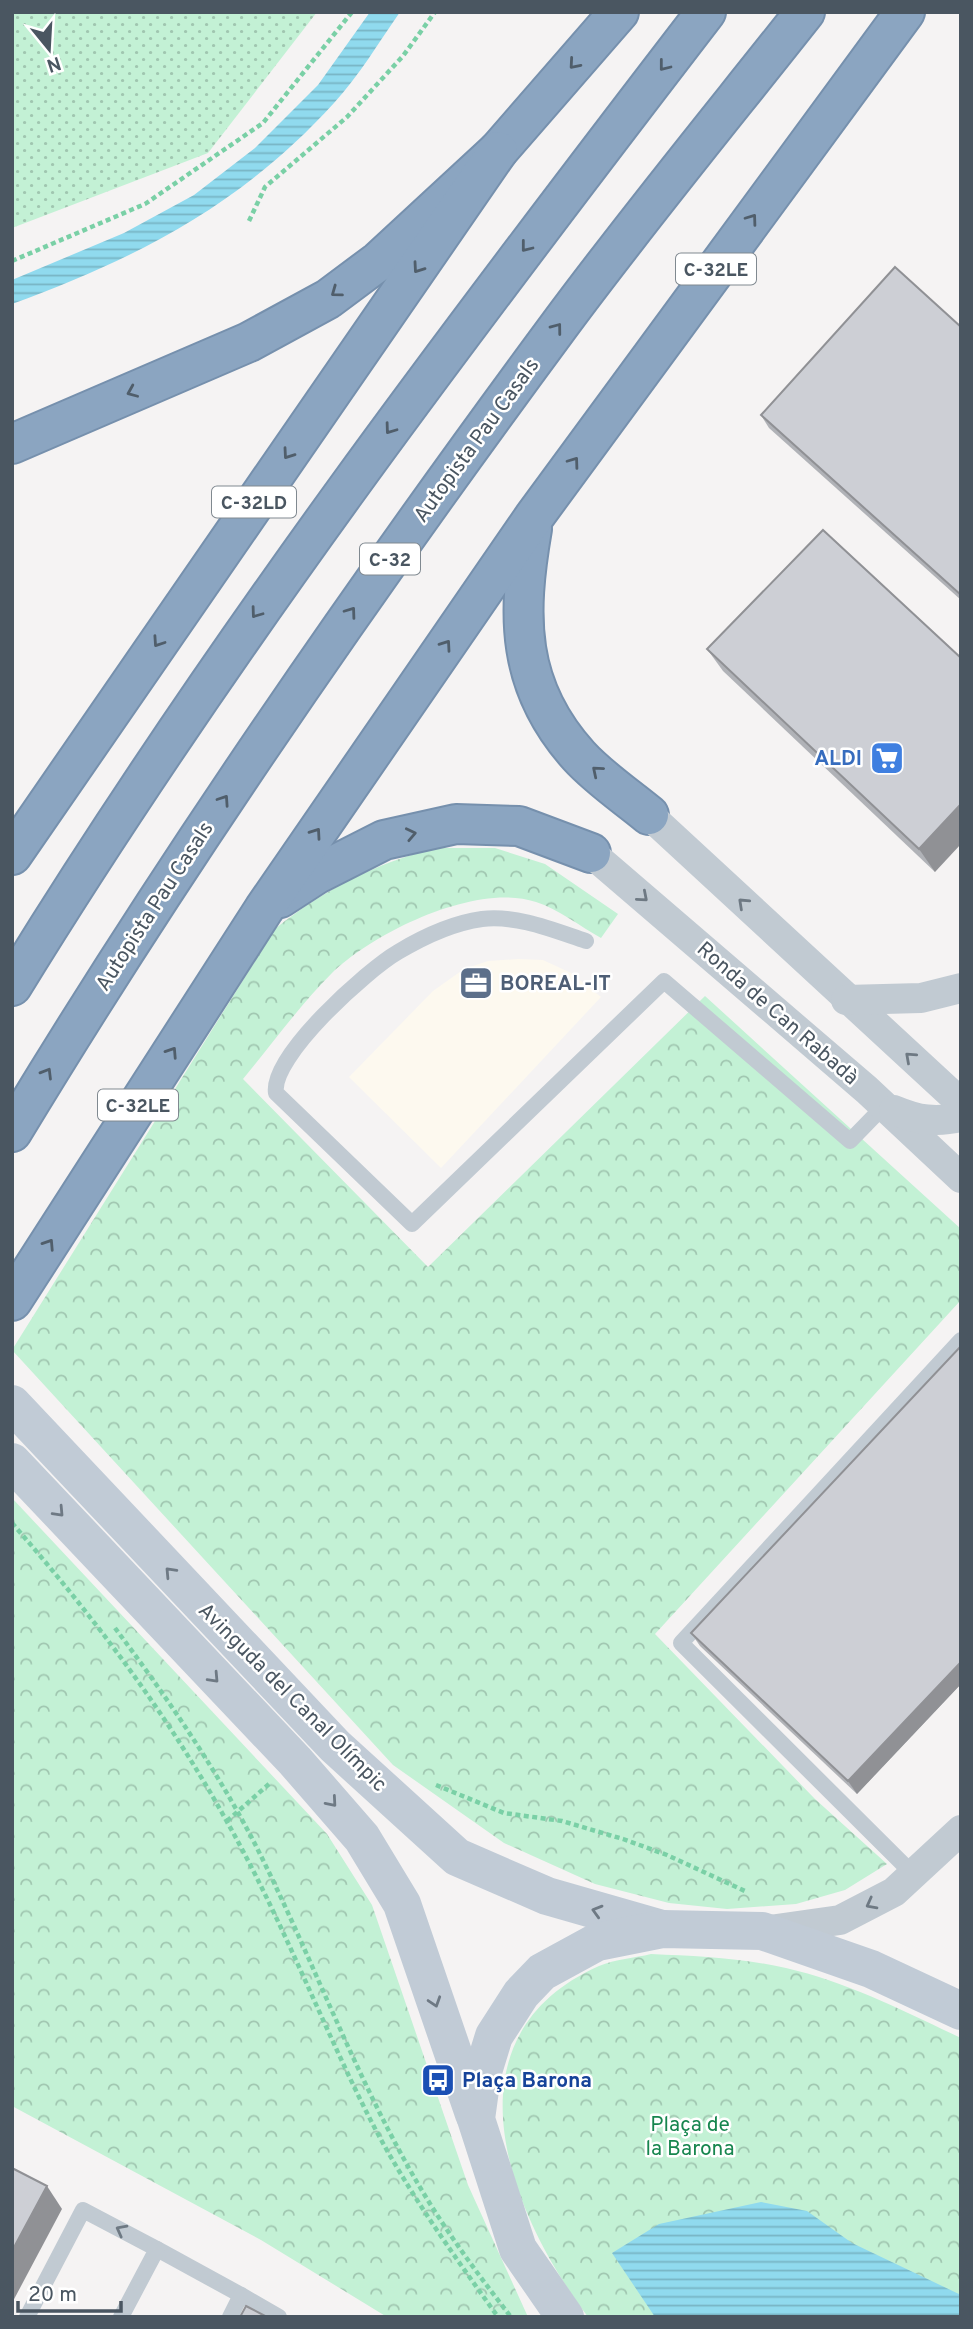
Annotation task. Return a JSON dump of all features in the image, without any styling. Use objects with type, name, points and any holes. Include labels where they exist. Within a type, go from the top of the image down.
[{"type":"highway","name":"C-32LD","points":[[12,855],[498,151],[619,12]]},
{"type":"highway","points":[[12,986],[240,636],[469,320],[706,12]]},
{"type":"highway","name":"Autopista Pau Casals","points":[[12,1132],[109,971],[328,644],[560,324],[805,12]]},
{"type":"highway","name":"C-32LE","points":[[12,1301],[264,909],[534,517],[905,12]]},
{"type":"highway","points":[[12,444],[249,342],[328,299],[379,261],[498,151]]},
{"type":"highway","points":[[534,517],[523,583],[522,622],[524,649],[532,675],[551,718],[580,756],[649,815]]},
{"type":"highway","points":[[264,909],[317,874],[384,840],[456,824],[519,826],[591,853]]},
{"type":"street","points":[[649,815],[846,1000],[961,1103]]},
{"type":"street","name":"Ronda de Can Rabadà","points":[[591,853],[884,1106],[961,1178]]},
{"type":"street","points":[[846,1000],[921,998],[961,988]]},
{"type":"street","points":[[884,1106],[922,1120],[941,1122],[961,1117]]},
{"type":"street","name":"Avinguda del Canal Olímpic","points":[[22,1414],[335,1746],[457,1857],[547,1896],[662,1930]]},
{"type":"street","name":"Avinguda del Canal Olímpic","points":[[12,1462],[295,1761],[362,1838],[402,1905],[476,2119]]},
{"type":"street","points":[[565,2317],[518,2249],[476,2119],[482,2076],[494,2036],[528,1987],[542,1972],[597,1942],[760,1913],[841,1920],[894,1892],[961,1830]]},
{"type":"street","points":[[760,1913],[961,2011]]},
{"type":"lane","points":[[586,941],[516,921],[482,919],[435,932],[395,953],[340,998],[295,1047],[274,1082],[276,1093],[412,1224],[664,981],[850,1141],[884,1106]]},
{"type":"lane","points":[[914,1875],[681,1643],[961,1340]]},
{"type":"lane","points":[[27,2317],[83,2210],[279,2317]]},
{"type":"lane","points":[[121,2317],[157,2249]]},
{"type":"lane","points":[[230,2317],[241,2295]]},
{"type":"path","points":[[12,261],[145,204],[263,123],[352,12]]},
{"type":"path","points":[[249,221],[264,187],[347,117],[402,56],[435,12]]},
{"type":"path","points":[[12,1523],[112,1643],[193,1764],[264,1891],[367,2113],[439,2237],[498,2317]]},
{"type":"path","points":[[109,1620],[144,1667],[238,1812],[294,1926],[352,2056],[415,2178],[473,2267],[511,2317]]},
{"type":"path","points":[[227,1821],[273,1779]]},
{"type":"path","points":[[426,1780],[504,1813],[562,1821],[623,1839],[760,1913]]},
{"type":"shaded area","points":[[543,960],[571,973],[601,997],[441,1168],[349,1077],[433,991],[464,969],[488,961]]},
{"type":"green space","points":[[12,12],[317,12],[208,153],[12,228]]},
{"type":"green space","points":[[436,848],[495,848],[545,864],[618,914],[601,938],[544,905],[512,898],[485,899],[457,905],[399,927],[350,957],[332,973],[297,1011],[243,1079],[428,1267],[705,996],[961,1229],[961,1300],[655,1634],[815,1799],[887,1864],[845,1890],[796,1904],[727,1909],[669,1903],[595,1884],[504,1843],[393,1765],[12,1350],[275,929],[331,890],[371,870]]},
{"type":"green space","points":[[12,1498],[327,1834],[372,1905],[468,2185],[528,2317],[387,2317],[261,2240],[12,2106]]},
{"type":"green space","name":"Plaça de la Barona","points":[[651,1954],[736,1960],[809,1974],[875,1998],[961,2038],[961,2317],[588,2317],[559,2274],[534,2227],[514,2178],[504,2128],[505,2080],[519,2036],[550,1997],[599,1966]]},
{"type":"water","points":[[370,12],[400,12],[343,93],[299,139],[262,171],[225,199],[146,247],[12,304],[12,280],[124,233],[194,195],[255,148],[318,85]]},
{"type":"water","points":[[761,2202],[807,2211],[852,2243],[961,2295],[961,2317],[655,2317],[612,2253],[659,2224]]},
{"type":"building","points":[[895,267],[961,327],[961,595],[761,415]]},
{"type":"building","name":"ALDI","points":[[823,530],[961,658],[961,804],[919,849],[707,649]]},
{"type":"building","points":[[961,1346],[961,1662],[848,1781],[691,1633]]},
{"type":"building","points":[[12,2168],[47,2186],[12,2251]]},
{"type":"building","points":[[246,2306],[267,2317],[240,2317]]},
{"type":"place","name":"ALDI","points":[[887,758]]},
{"type":"place","name":"BOREAL-IT","points":[[476,983]]},
{"type":"place","name":"Plaça Barona","points":[[438,2080]]}]
